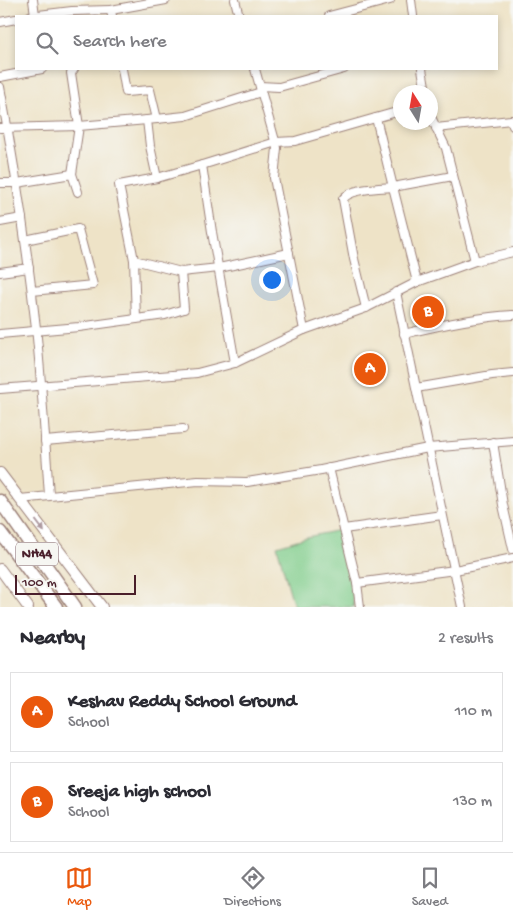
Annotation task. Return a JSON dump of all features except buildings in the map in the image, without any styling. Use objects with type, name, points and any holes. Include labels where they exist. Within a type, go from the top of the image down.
[{"type":"highway","name":"NH44","points":[[0,501],[75,607]]},
{"type":"highway","name":"NH44","points":[[0,532],[56,607]]},
{"type":"street","points":[[32,15],[33,0]]},
{"type":"street","points":[[52,15],[111,13],[166,0]]},
{"type":"street","points":[[235,0],[240,15]]},
{"type":"street","points":[[332,15],[390,0]]},
{"type":"street","points":[[411,0],[413,15]]},
{"type":"street","points":[[0,22],[15,19]]},
{"type":"street","points":[[0,78],[37,70]]},
{"type":"street","points":[[70,70],[79,126],[72,174],[78,192]]},
{"type":"street","points":[[122,70],[126,92],[150,90],[157,119]]},
{"type":"street","points":[[255,70],[278,148],[274,178],[304,330]]},
{"type":"street","points":[[4,127],[79,126],[185,116],[261,89],[279,87],[340,70]]},
{"type":"street","points":[[422,70],[425,85]]},
{"type":"street","points":[[0,87],[4,127],[17,183],[32,291],[49,495]]},
{"type":"street","points":[[136,319],[134,260],[119,185],[157,178],[276,142],[295,141],[393,113]]},
{"type":"street","points":[[376,118],[417,282]]},
{"type":"street","points":[[147,120],[157,178]]},
{"type":"street","points":[[438,128],[511,120],[513,126]]},
{"type":"street","points":[[437,130],[446,148],[475,261]]},
{"type":"street","points":[[202,165],[235,363]]},
{"type":"street","points":[[0,183],[17,183],[72,174]]},
{"type":"street","points":[[366,308],[354,259],[343,199],[346,195],[354,192],[453,176]]},
{"type":"street","points":[[0,222],[22,218]]},
{"type":"street","points":[[25,240],[78,229],[93,285],[32,291]]},
{"type":"street","points":[[0,389],[197,374],[235,363],[304,330],[366,308],[417,282],[475,261],[513,252]]},
{"type":"street","points":[[134,260],[181,272],[219,268],[289,253]]},
{"type":"street","points":[[0,272],[29,268]]},
{"type":"street","points":[[0,334],[79,327],[165,315],[184,309],[181,272]]},
{"type":"street","points":[[396,292],[462,607]]},
{"type":"street","points":[[404,334],[439,325],[492,316],[513,315]]},
{"type":"street","points":[[416,388],[513,373]]},
{"type":"street","points":[[45,441],[183,429]]},
{"type":"street","points":[[20,499],[198,481],[247,482],[428,448],[513,441]]},
{"type":"street","points":[[493,442],[503,505],[513,549]]},
{"type":"street","points":[[329,468],[357,583],[360,607]]},
{"type":"street","points":[[0,473],[102,607]]},
{"type":"street","points":[[503,505],[513,504]]},
{"type":"street","points":[[344,529],[442,515]]},
{"type":"street","points":[[357,583],[455,570],[513,558]]},
{"type":"street","points":[[0,569],[28,607]]},
{"type":"green space","points":[[344,529],[354,607],[294,607],[277,546]]},
{"type":"place","name":"Sreeja high school","points":[[428,312]]},
{"type":"place","name":"Keshav Reddy School Ground","points":[[370,369]]}]
